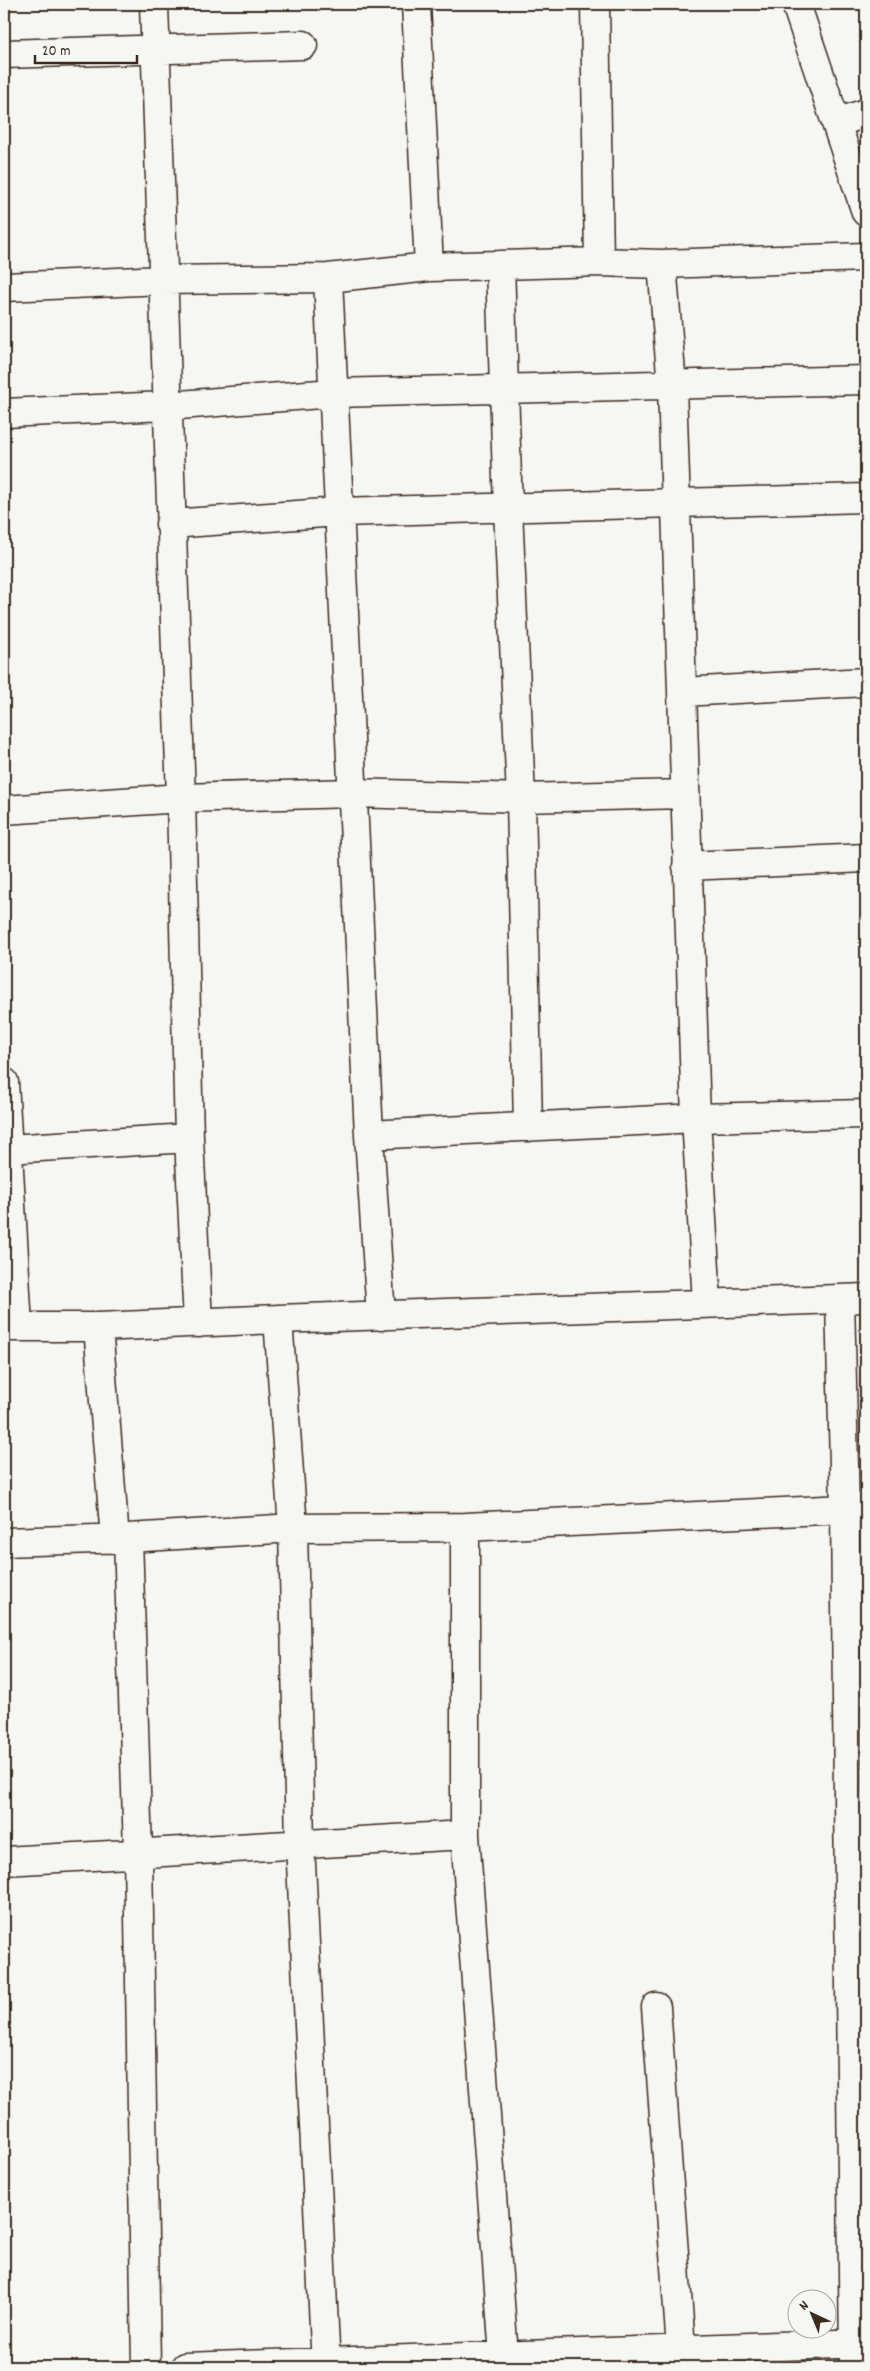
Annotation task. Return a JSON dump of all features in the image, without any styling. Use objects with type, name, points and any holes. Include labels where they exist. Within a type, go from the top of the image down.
[{"type":"street","points":[[154,4],[170,524],[182,798],[189,1138],[198,1323]]},
{"type":"street","points":[[416,4],[429,267]]},
{"type":"street","points":[[595,4],[599,262]]},
{"type":"street","points":[[796,4],[866,212]]},
{"type":"street","points":[[4,54],[303,45]]},
{"type":"street","points":[[836,123],[866,114]]},
{"type":"street","points":[[4,288],[163,280],[328,278],[429,267],[599,262],[662,264],[866,257]]},
{"type":"street","points":[[662,264],[672,386],[696,1118],[707,1303]]},
{"type":"street","points":[[500,265],[508,509],[521,798],[528,1127]]},
{"type":"street","points":[[328,278],[332,393],[369,1135],[381,1316]]},
{"type":"street","points":[[4,412],[167,406],[332,393],[866,380]]},
{"type":"street","points":[[170,524],[338,512],[508,509],[866,498]]},
{"type":"street","points":[[682,692],[866,682]]},
{"type":"street","points":[[4,810],[182,798],[352,793],[521,798],[685,794]]},
{"type":"street","points":[[687,866],[866,858]]},
{"type":"street","points":[[4,1082],[11,1327],[98,1327],[278,1318],[853,1299],[856,1509],[858,2351],[681,2349],[573,2360],[504,2356],[326,2365],[185,2367]]},
{"type":"street","points":[[369,1135],[696,1118],[866,1114]]},
{"type":"street","points":[[7,1149],[189,1138]]},
{"type":"street","points":[[278,1318],[292,1528],[300,1843],[326,2365]]},
{"type":"street","points":[[98,1327],[121,1539],[138,1852],[146,2367]]},
{"type":"street","points":[[4,1542],[121,1539],[292,1528],[465,1527],[856,1509]]},
{"type":"street","points":[[465,1527],[465,1835],[504,2356]]},
{"type":"street","points":[[4,1861],[465,1835]]},
{"type":"street","points":[[656,2007],[681,2349]]}]
